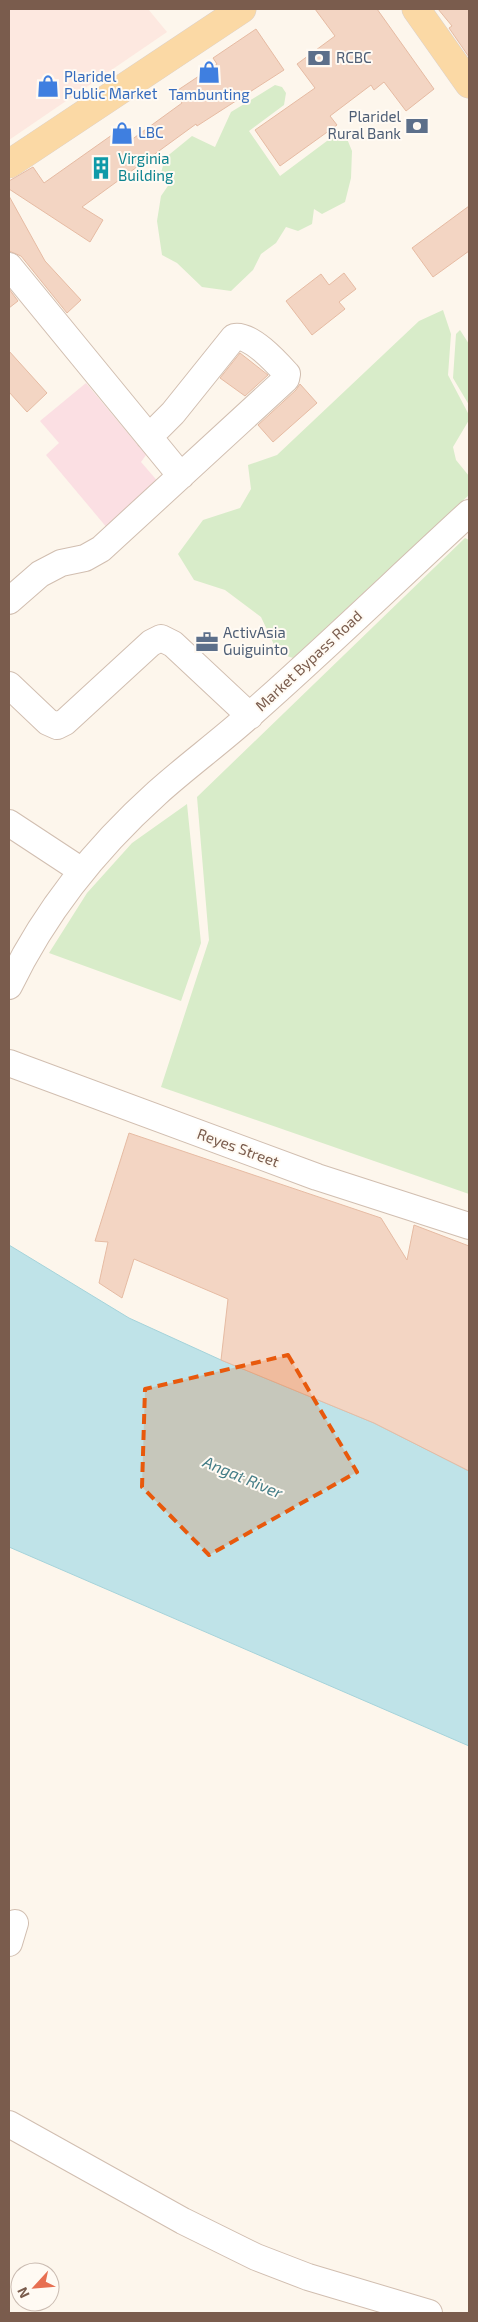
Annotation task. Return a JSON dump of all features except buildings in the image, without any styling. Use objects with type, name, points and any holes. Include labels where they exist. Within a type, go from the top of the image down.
[{"type":"main road","points":[[9,164],[242,9]]},
{"type":"main road","points":[[416,9],[469,84]]},
{"type":"street","points":[[9,266],[181,476]]},
{"type":"street","points":[[9,601],[40,574],[61,563],[85,558],[101,549],[286,379],[287,374],[251,341],[239,336],[234,337],[173,413],[149,437]]},
{"type":"street","name":"Market Bypass Road","points":[[9,685],[48,722],[57,726],[65,722],[151,643],[161,638],[173,644],[250,716],[469,513]]},
{"type":"street","points":[[9,986],[47,921],[82,871],[112,836],[158,792],[250,716]]},
{"type":"street","points":[[9,823],[82,871]]},
{"type":"street","name":"Reyes Street","points":[[9,1063],[317,1177],[469,1226]]},
{"type":"street","points":[[9,2124],[183,2222],[256,2257],[308,2277],[429,2313]]},
{"type":"highlighted area","points":[[288,1355],[357,1472],[209,1555],[142,1487],[145,1389]]},
{"type":"shaded area","name":"Plaridel Public Market","points":[[9,9],[148,9],[167,32],[9,140]]},
{"type":"shaded area","points":[[86,383],[146,455],[141,462],[160,484],[108,529],[46,455],[59,443],[40,421]]},
{"type":"green space","points":[[275,85],[282,87],[286,93],[284,105],[249,131],[280,176],[343,129],[352,151],[351,178],[345,202],[322,214],[314,209],[312,224],[298,231],[286,227],[276,243],[261,254],[253,270],[231,291],[202,287],[177,263],[162,255],[157,221],[161,196],[172,180],[161,173],[165,158],[192,136],[215,147],[231,112]]},
{"type":"green space","points":[[443,310],[451,334],[448,375],[469,415],[469,420],[453,447],[456,460],[469,476],[469,495],[293,658],[278,653],[261,617],[225,590],[194,580],[178,554],[203,520],[240,508],[251,489],[248,465],[277,455],[419,321]]},
{"type":"green space","points":[[460,330],[469,344],[469,405],[453,378],[456,334]]},
{"type":"green space","points":[[465,538],[469,540],[469,1194],[161,1087],[209,940],[197,797]]},
{"type":"green space","points":[[187,804],[201,943],[181,1001],[49,953],[87,893],[132,843]]},
{"type":"water","name":"Angat River","points":[[9,1245],[129,1318],[221,1360],[374,1423],[469,1471],[469,1746],[9,1547]]},
{"type":"place","name":"RCBC","points":[[319,58]]},
{"type":"place","name":"Tambunting","points":[[209,72]]},
{"type":"place","name":"Plaridel Public Market","points":[[48,86]]},
{"type":"place","name":"Plaridel Rural Bank","points":[[417,126]]},
{"type":"place","name":"LBC","points":[[122,133]]},
{"type":"place","name":"Virginia Building","points":[[101,168]]},
{"type":"place","name":"ActivAsia Guiguinto","points":[[207,642]]}]
